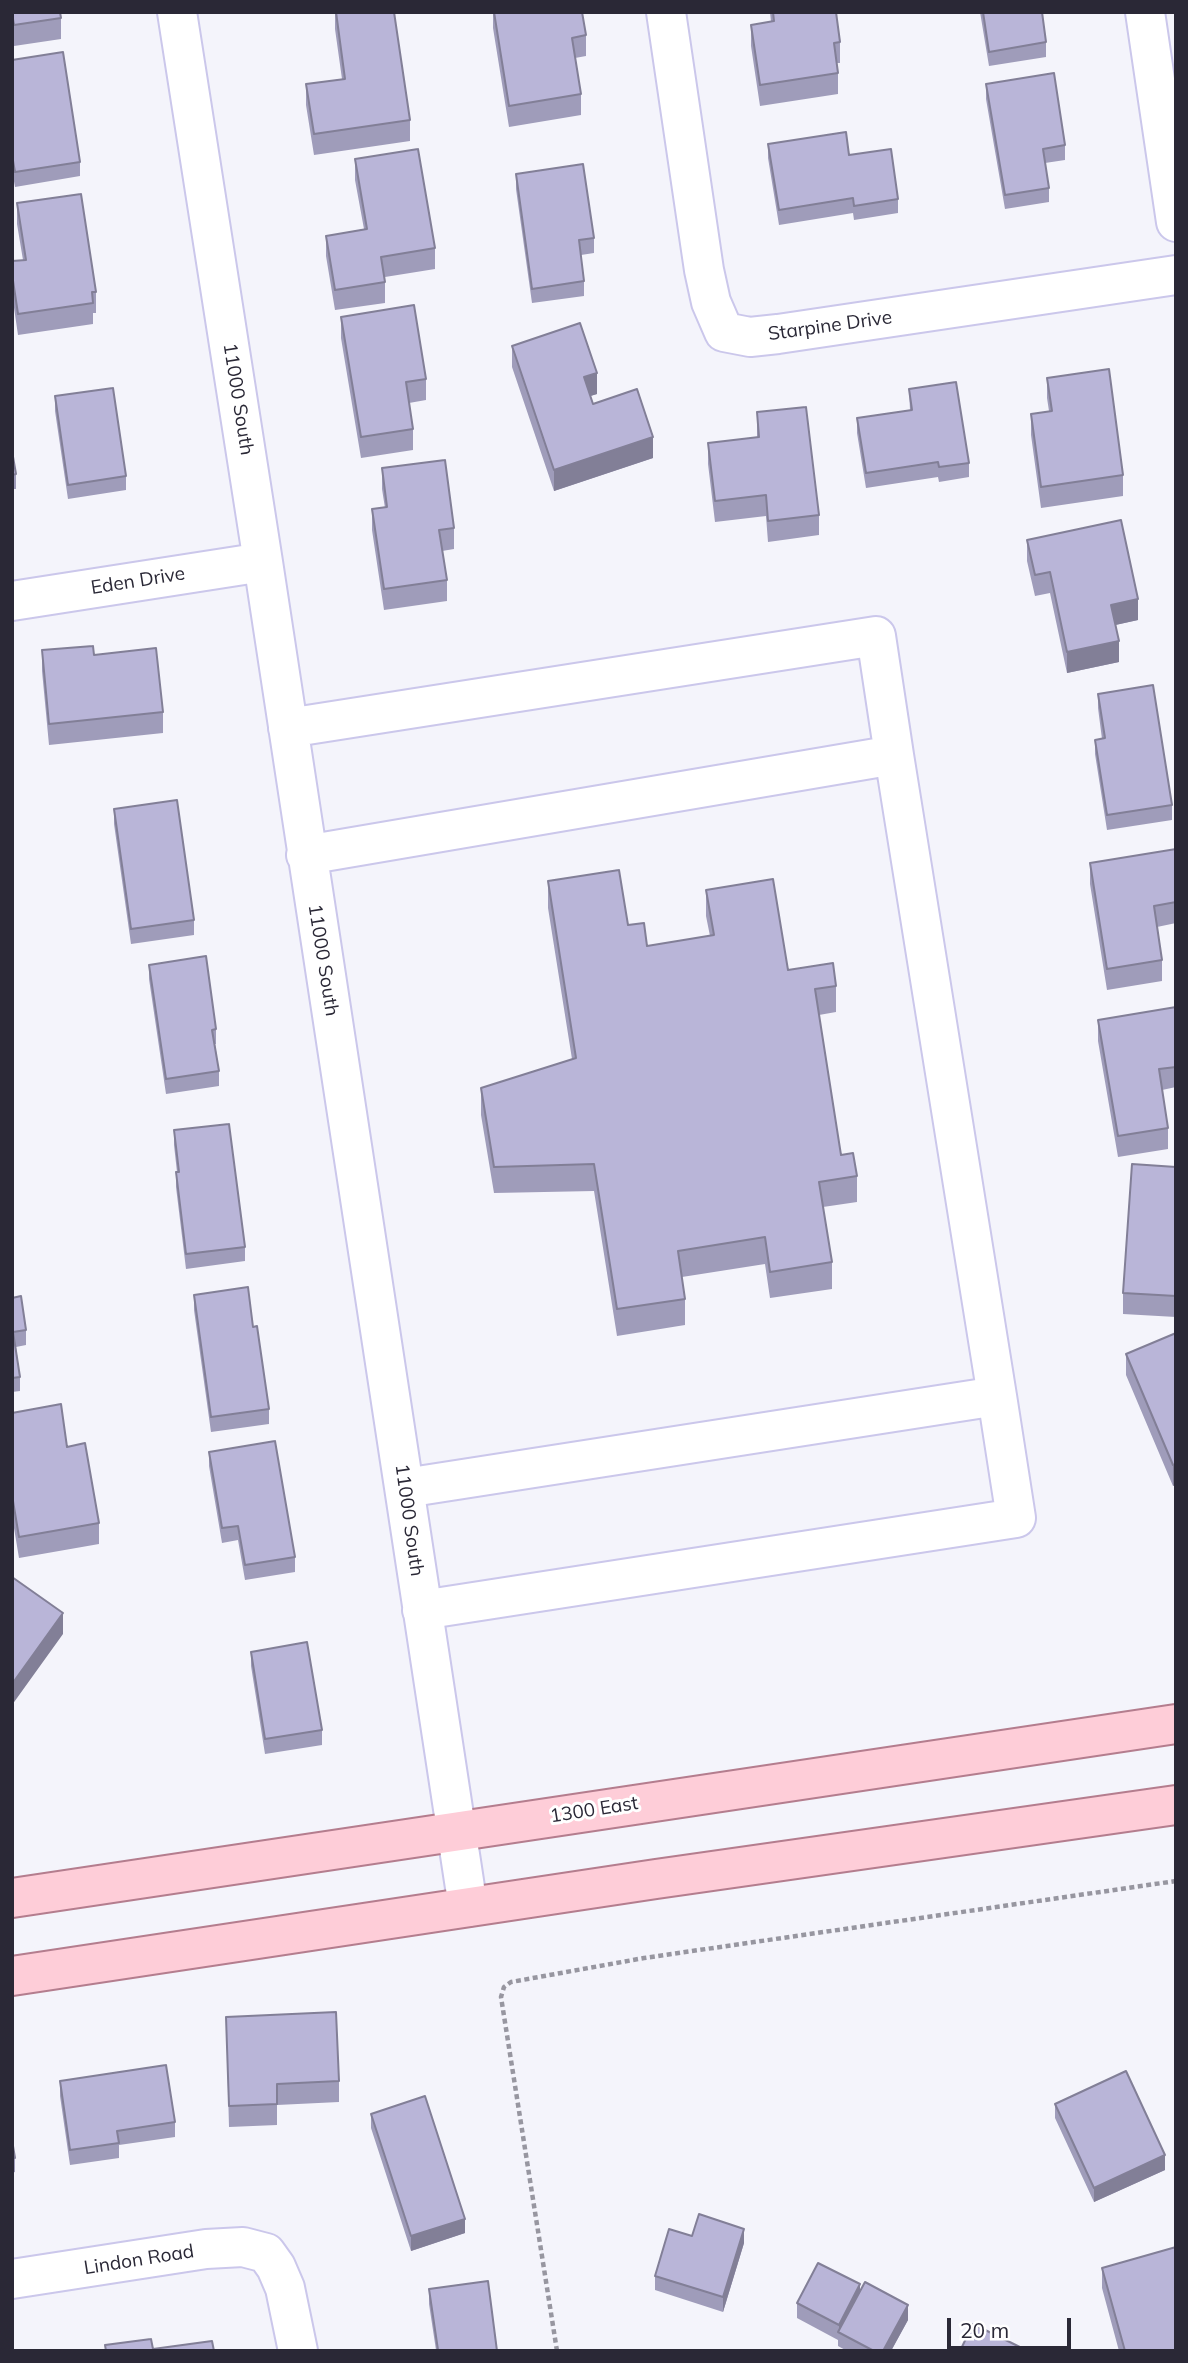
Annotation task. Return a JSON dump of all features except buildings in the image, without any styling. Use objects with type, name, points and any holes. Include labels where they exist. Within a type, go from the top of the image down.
[{"type":"main road","name":"1300 East","points":[[12,1898],[1176,1724]]},
{"type":"main road","points":[[12,1976],[1176,1805]]},
{"type":"street","name":"11000 South","points":[[177,12],[468,1907]]},
{"type":"street","name":"Starpine Drive","points":[[666,12],[704,270],[711,302],[724,332],[750,337],[778,334],[1176,275]]},
{"type":"street","points":[[1145,12],[1176,222]]},
{"type":"street","name":"Eden Drive","points":[[12,601],[263,562]]},
{"type":"street","points":[[288,728],[876,636],[1016,1518],[422,1610]]},
{"type":"street","points":[[306,855],[894,755]]},
{"type":"street","points":[[405,1488],[997,1396]]},
{"type":"street","name":"Lindon Road","points":[[12,2279],[206,2249],[243,2247],[266,2253],[276,2267],[285,2288],[298,2351]]},
{"type":"path","points":[[557,2351],[501,1997],[504,1987],[519,1979],[644,1958],[1176,1881]]}]
